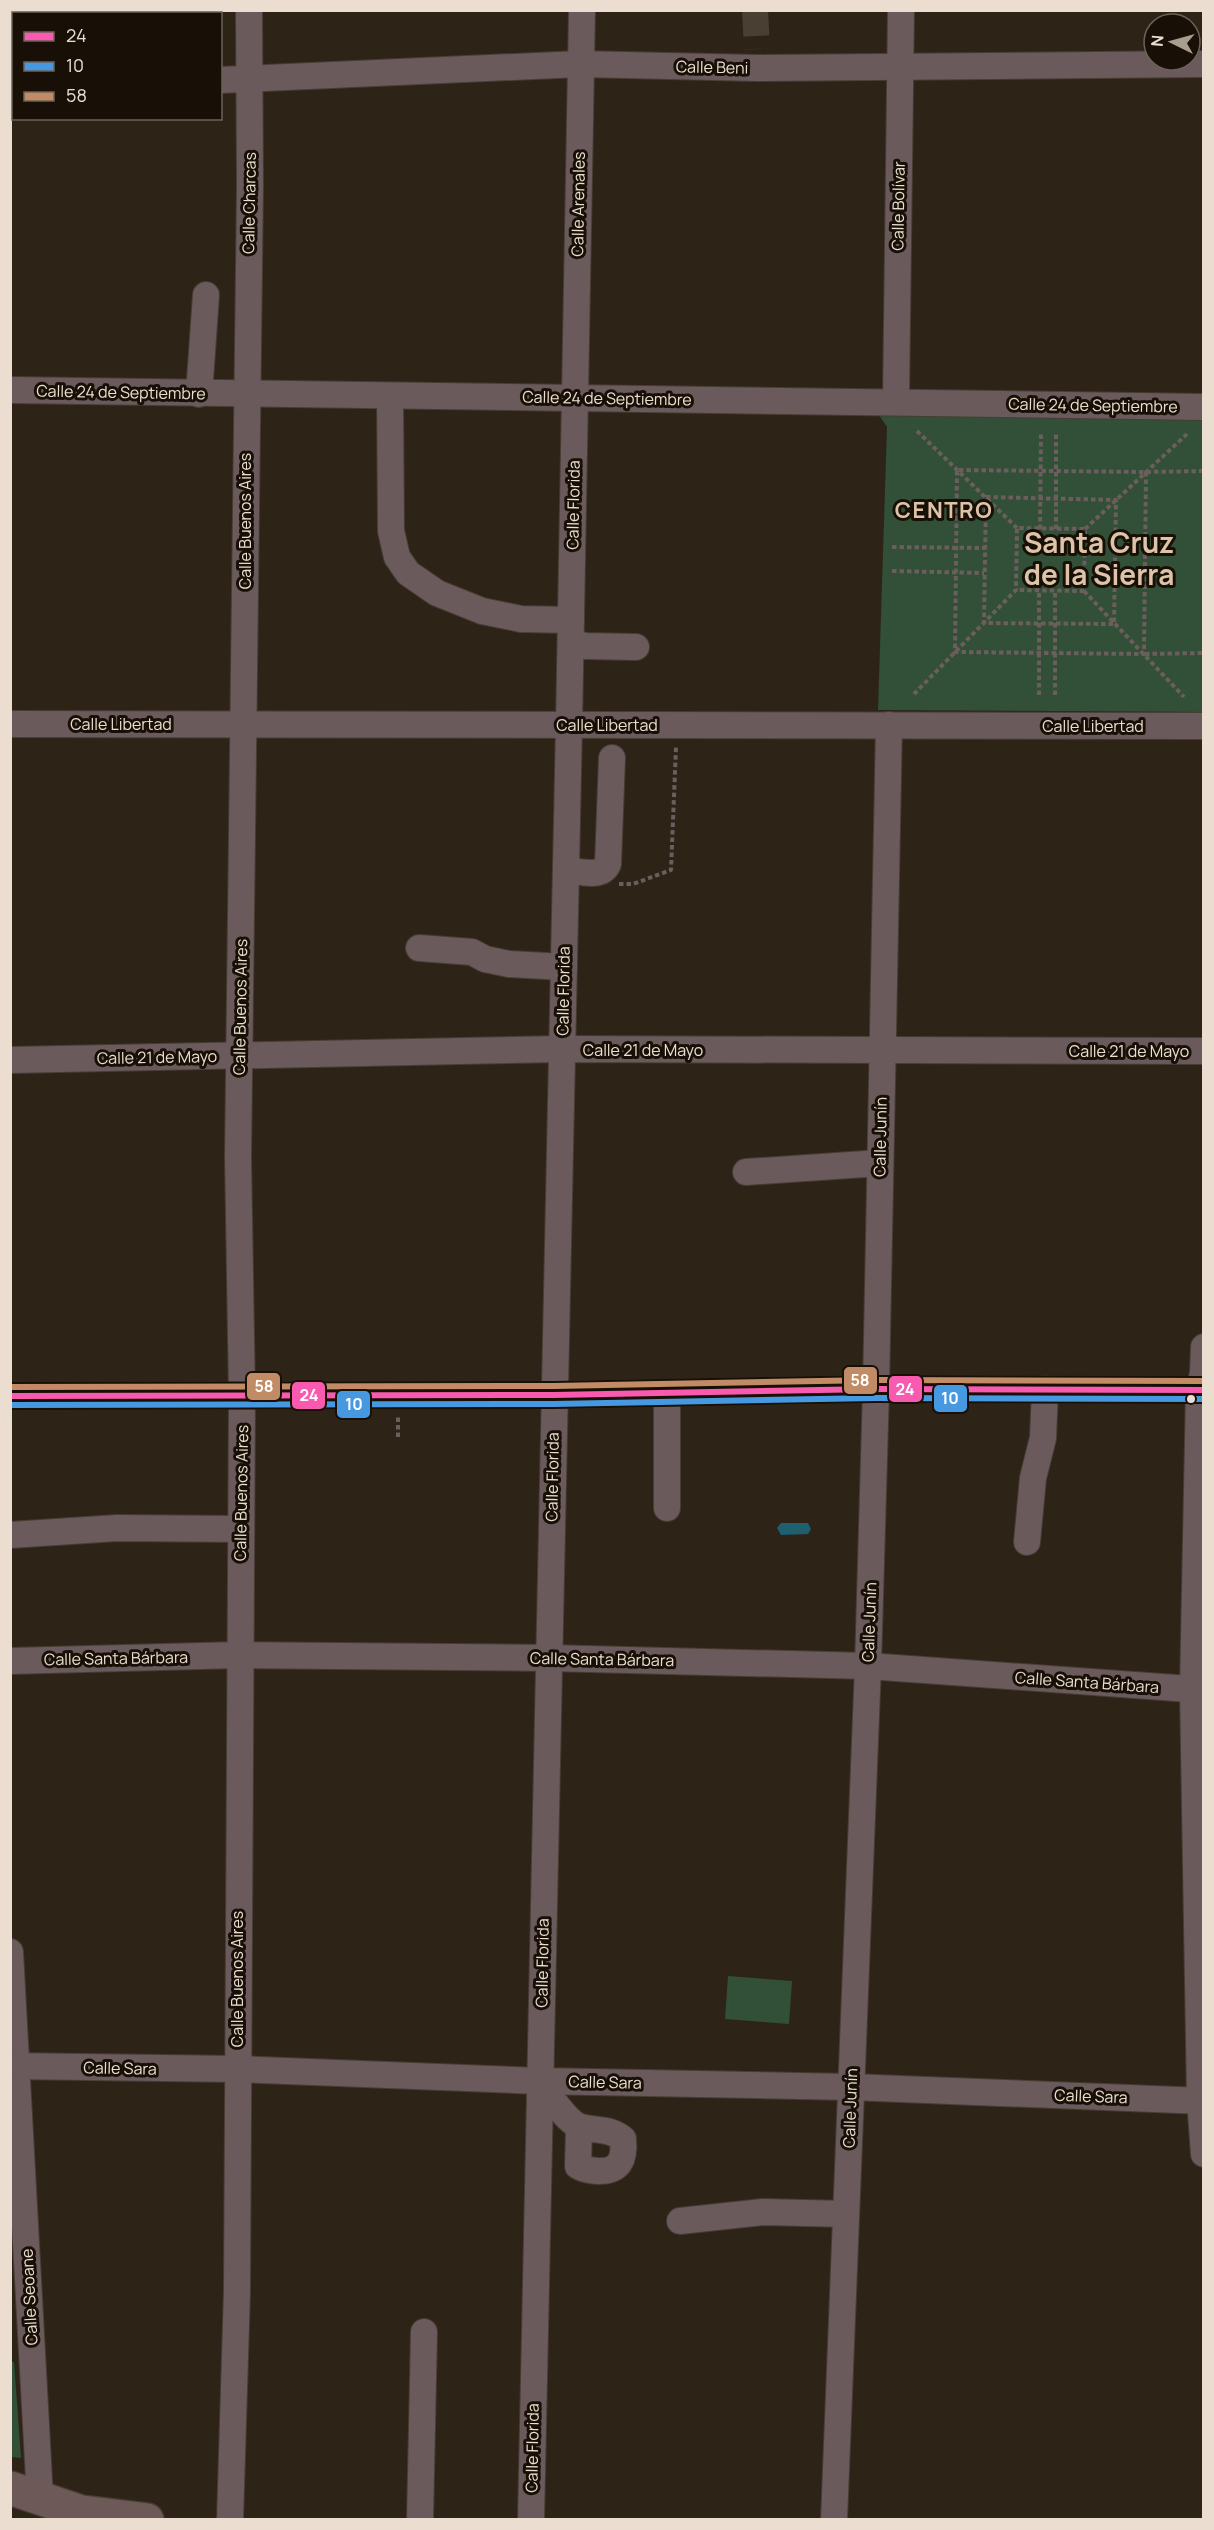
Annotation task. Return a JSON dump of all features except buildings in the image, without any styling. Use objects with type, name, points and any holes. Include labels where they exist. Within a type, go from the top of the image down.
[{"type":"main road","points":[[37,2501],[81,2512],[147,2520]]},
{"type":"street","name":"Calle Charcas","points":[[246,395],[249,10]]},
{"type":"street","name":"Calle Arenales","points":[[576,398],[582,10]]},
{"type":"street","name":"Calle Bolívar","points":[[896,401],[901,10]]},
{"type":"street","name":"Calle Beni","points":[[222,80],[580,64],[757,59],[901,68],[1203,64]]},
{"type":"street","points":[[199,394],[206,295]]},
{"type":"street","name":"Calle 24 de Septiembre","points":[[10,390],[1203,407]]},
{"type":"street","name":"Calle Buenos Aires","points":[[230,2520],[237,2291],[242,1395],[235,1158],[239,1056],[246,395]]},
{"type":"street","points":[[390,396],[391,531],[397,557],[408,573],[436,593],[482,611],[571,632],[586,646],[636,647]]},
{"type":"street","name":"Calle Florida","points":[[531,2520],[576,398]]},
{"type":"street","name":"Calle Libertad","points":[[10,724],[1203,726]]},
{"type":"street","name":"Calle Junín","points":[[834,2520],[868,1666],[876,1389],[889,725]]},
{"type":"street","points":[[566,870],[599,873],[605,870],[608,864],[612,758]]},
{"type":"street","points":[[419,948],[472,952],[485,959],[509,964],[564,967]]},
{"type":"street","name":"Calle 21 de Mayo","points":[[10,1060],[562,1049],[882,1052],[1203,1051]]},
{"type":"street","points":[[746,1172],[880,1163]]},
{"type":"street","points":[[1203,1347],[1198,1690],[1203,2154]]},
{"type":"street","points":[[10,1396],[554,1395],[876,1389],[1201,1390]]},
{"type":"street","points":[[1027,1542],[1031,1487],[1043,1438],[1045,1389]]},
{"type":"street","points":[[667,1393],[667,1508]]},
{"type":"street","points":[[10,1535],[117,1528],[240,1529]]},
{"type":"street","name":"Calle Santa Bárbara","points":[[10,1661],[239,1655],[549,1658],[868,1666],[1198,1690]]},
{"type":"street","name":"Calle Seoane","points":[[10,1953],[37,2501]]},
{"type":"street","name":"Calle Sara","points":[[14,2067],[237,2069],[539,2081],[851,2086],[1202,2100]]},
{"type":"street","points":[[539,2081],[561,2110],[579,2127]]},
{"type":"street","points":[[680,2221],[763,2212],[846,2214]]},
{"type":"street","points":[[420,2520],[424,2332]]},
{"type":"path","points":[[917,431],[1017,528],[1084,530],[1187,434]]},
{"type":"path","points":[[1040,529],[1041,432]]},
{"type":"path","points":[[1056,432],[1056,529]]},
{"type":"path","points":[[957,470],[1203,471]]},
{"type":"path","points":[[955,652],[957,470]]},
{"type":"path","points":[[1144,654],[1146,472]]},
{"type":"path","points":[[986,497],[1116,500]]},
{"type":"path","points":[[984,623],[986,497]]},
{"type":"path","points":[[1114,624],[1116,500]]},
{"type":"path","points":[[914,694],[1016,590],[1017,528]]},
{"type":"path","points":[[1084,530],[1084,591],[1184,697]]},
{"type":"path","points":[[892,547],[985,548]]},
{"type":"path","points":[[892,572],[985,573]]},
{"type":"path","points":[[1016,590],[1084,591]]},
{"type":"path","points":[[1039,591],[1039,695]]},
{"type":"path","points":[[1055,591],[1055,695]]},
{"type":"path","points":[[984,623],[1114,624]]},
{"type":"path","points":[[955,652],[1203,653]]},
{"type":"path","points":[[671,870],[676,739]]},
{"type":"green space","points":[[879,415],[1203,418],[1203,712],[878,710],[887,427]]},
{"type":"green space","points":[[728,1976],[792,1981],[789,2024],[725,2019]]},
{"type":"green space","points":[[11,2362],[14,2362],[21,2458],[11,2457]]},
{"type":"water","points":[[781,1523],[808,1523],[811,1529],[808,1534],[781,1535],[777,1528]]},
{"type":"tunnel","points":[[755,10],[757,49]]},
{"type":"transit line","name":"58","points":[[10,1387],[554,1386],[876,1380],[1204,1381]]},
{"type":"transit line","name":"24","points":[[10,1396],[554,1395],[876,1389],[1204,1390]]},
{"type":"transit line","name":"10","points":[[10,1405],[554,1404],[876,1398],[1204,1399]]},
{"type":"district","name":"CENTRO","points":[[944,510]]},
{"type":"district","name":"Santa Cruz de la Sierra","points":[[1099,558]]}]
